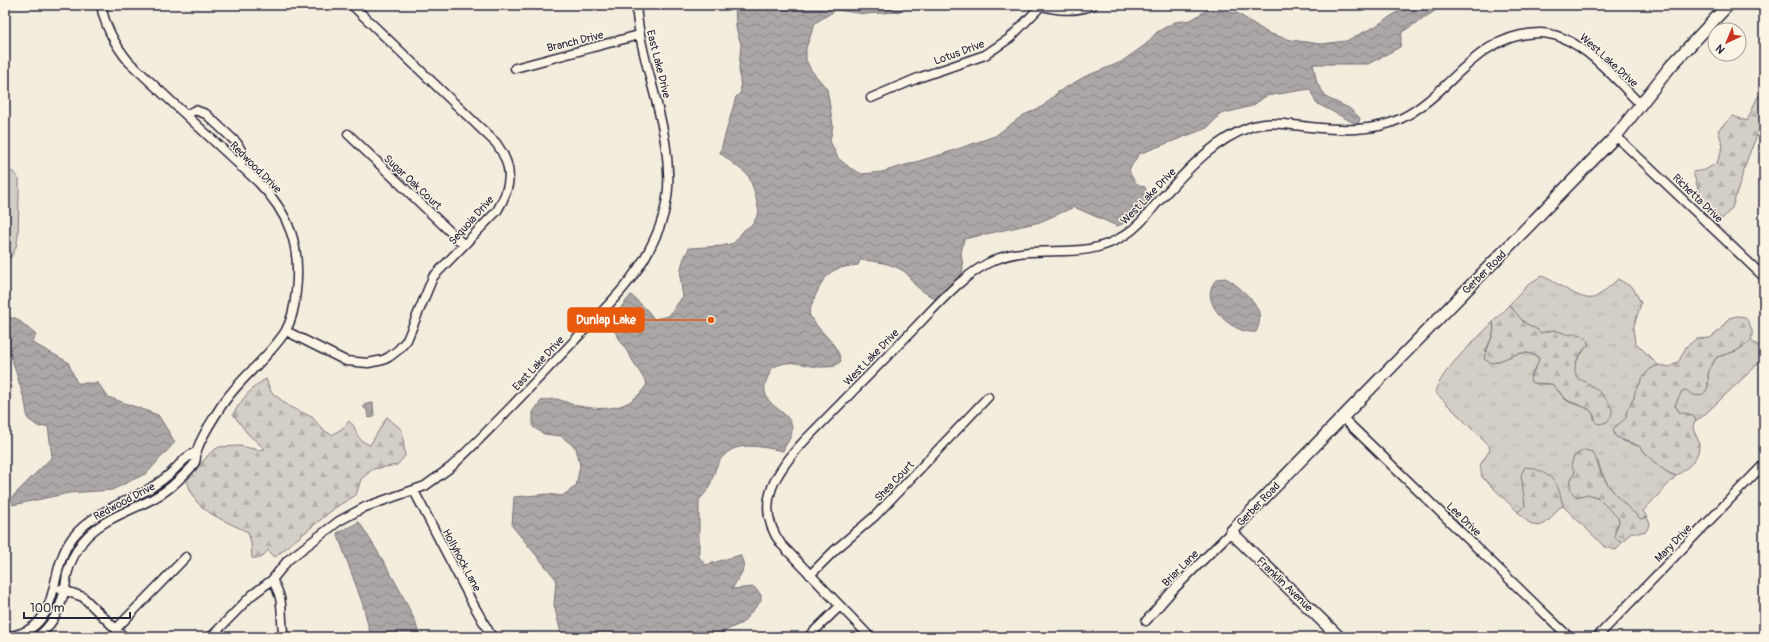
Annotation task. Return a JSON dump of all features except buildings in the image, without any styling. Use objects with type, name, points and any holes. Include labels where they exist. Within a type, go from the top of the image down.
[{"type":"street","name":"Redwood Drive","points":[[37,637],[52,623],[64,590],[68,571],[74,556],[83,542],[97,527],[156,497],[170,487],[195,462],[196,452],[207,429],[228,397],[266,357],[286,331],[294,307],[297,283],[297,258],[292,234],[288,222],[276,201],[186,114],[129,62],[119,50],[107,26],[101,5]]},
{"type":"street","name":"Sequoia Drive","points":[[286,331],[346,361],[368,364],[383,360],[395,353],[407,340],[433,277],[497,211],[508,188],[509,171],[505,157],[491,137],[352,5]]},
{"type":"street","name":"East Lake Drive","points":[[211,637],[252,595],[272,580],[288,560],[339,521],[365,507],[414,491],[435,480],[452,467],[628,281],[649,251],[657,234],[666,205],[668,172],[661,122],[639,35],[636,5]]},
{"type":"street","points":[[1040,5],[1062,10],[1074,10],[1093,5]]},
{"type":"street","name":"Lotus Drive","points":[[871,98],[918,78],[985,55],[1010,38],[1040,5]]},
{"type":"street","name":"Gerber Road","points":[[1232,532],[1616,136],[1670,67],[1728,5]]},
{"type":"street","name":"West Lake Drive","points":[[870,637],[781,544],[772,530],[767,510],[768,499],[777,477],[786,463],[806,439],[943,299],[983,265],[1012,254],[1038,251],[1078,251],[1118,240],[1138,225],[1197,160],[1229,138],[1247,128],[1270,123],[1333,129],[1357,129],[1372,128],[1398,120],[1424,104],[1453,76],[1481,53],[1493,46],[1519,36],[1540,33],[1551,34],[1569,40],[1589,54],[1640,104]]},
{"type":"street","name":"Branch Drive","points":[[515,68],[639,35]]},
{"type":"street","points":[[186,114],[195,110],[206,114],[237,143],[242,152],[241,167]]},
{"type":"street","name":"Sugar Oak Court","points":[[348,134],[464,245]]},
{"type":"street","name":"Richetta Drive","points":[[1616,136],[1764,277]]},
{"type":"street","name":"Shea Court","points":[[810,575],[835,550],[875,516],[988,397]]},
{"type":"street","name":"Lee Drive","points":[[1342,417],[1569,637]]},
{"type":"street","name":"Redwood Drive","points":[[5,637],[27,631],[38,623],[46,612],[54,588],[58,568],[66,548],[82,527],[103,512],[147,491],[166,477],[187,456],[196,452]]},
{"type":"street","name":"Mary Drive","points":[[1597,637],[1764,464]]},
{"type":"street","name":"Hollyhock Lane","points":[[414,491],[492,637]]},
{"type":"street","name":"Briar Lane","points":[[1146,621],[1172,591],[1232,532]]},
{"type":"street","name":"Franklin Avenue","points":[[1232,532],[1339,637]]},
{"type":"street","points":[[116,629],[186,557]]},
{"type":"street","points":[[272,580],[278,589],[282,600],[281,614],[284,637]]},
{"type":"street","points":[[54,588],[83,597],[124,637]]},
{"type":"street","points":[[808,637],[840,606]]},
{"type":"green space","points":[[1764,92],[1764,126],[1757,135],[1748,157],[1732,208],[1722,219],[1703,205],[1693,172],[1705,170],[1717,163],[1723,146],[1718,130],[1733,116],[1747,121],[1757,98]]},
{"type":"green space","points":[[5,171],[13,172],[19,179],[19,195],[18,236],[16,247],[11,257],[5,259]]},
{"type":"green space","points":[[1541,276],[1576,294],[1590,298],[1596,297],[1605,291],[1618,279],[1633,288],[1641,303],[1633,329],[1635,342],[1658,365],[1649,371],[1642,379],[1629,408],[1626,419],[1616,426],[1623,441],[1639,446],[1654,462],[1667,472],[1676,476],[1643,511],[1647,517],[1641,519],[1627,507],[1609,486],[1598,461],[1575,472],[1569,483],[1597,497],[1618,518],[1619,522],[1615,529],[1616,539],[1622,542],[1616,550],[1605,547],[1563,506],[1558,489],[1522,475],[1525,505],[1518,512],[1482,477],[1480,465],[1490,450],[1489,446],[1435,392],[1439,383],[1452,364],[1493,322],[1494,330],[1485,351],[1495,362],[1522,353],[1527,353],[1539,358],[1539,362],[1530,376],[1536,384],[1552,384],[1567,401],[1591,411],[1594,419],[1600,424],[1574,373],[1575,364],[1588,344],[1554,330],[1541,333],[1524,322],[1509,305],[1529,284]]},
{"type":"green space","points":[[1509,305],[1524,322],[1541,333],[1554,330],[1570,335],[1577,333],[1585,337],[1589,344],[1577,360],[1575,365],[1576,374],[1578,379],[1588,383],[1607,401],[1612,412],[1611,417],[1607,422],[1600,424],[1596,423],[1594,415],[1589,409],[1567,400],[1552,384],[1532,383],[1530,380],[1538,364],[1539,358],[1533,354],[1515,354],[1491,363],[1484,359],[1494,331],[1493,322]]},
{"type":"green space","points":[[1737,316],[1745,317],[1749,323],[1752,331],[1751,341],[1736,351],[1717,357],[1708,374],[1706,392],[1696,395],[1689,393],[1686,390],[1682,391],[1675,405],[1679,412],[1692,415],[1696,420],[1693,428],[1699,446],[1696,457],[1693,461],[1685,470],[1676,476],[1667,472],[1654,462],[1639,446],[1616,437],[1613,429],[1626,418],[1627,410],[1634,398],[1635,391],[1643,377],[1650,369],[1658,365],[1670,367],[1679,361],[1686,347],[1696,339],[1710,338],[1719,331],[1729,318]]},
{"type":"green space","points":[[1751,341],[1762,348],[1763,357],[1759,363],[1702,417],[1696,420],[1692,415],[1679,412],[1675,405],[1682,390],[1708,385],[1708,372],[1717,357],[1736,351]]},
{"type":"green space","points":[[266,379],[271,392],[290,407],[312,417],[323,430],[332,435],[343,428],[349,421],[358,437],[370,445],[387,417],[402,430],[405,456],[397,465],[373,469],[361,479],[356,495],[336,507],[275,557],[268,550],[261,558],[252,558],[251,543],[248,532],[204,509],[194,498],[187,480],[211,452],[219,447],[240,446],[259,450],[265,449],[247,433],[233,414],[251,390]]},
{"type":"green space","points":[[1584,450],[1593,452],[1602,475],[1619,498],[1641,519],[1647,517],[1650,524],[1646,531],[1638,533],[1631,532],[1622,542],[1616,539],[1614,536],[1619,522],[1618,518],[1597,497],[1588,494],[1577,497],[1574,494],[1570,488],[1571,479],[1575,472],[1571,465],[1574,456]]},
{"type":"green space","points":[[1525,467],[1538,470],[1554,481],[1563,506],[1557,510],[1546,523],[1537,526],[1529,522],[1518,512],[1525,505],[1521,475]]},
{"type":"water","points":[[735,5],[900,5],[905,8],[897,12],[865,14],[836,10],[815,23],[806,48],[806,60],[811,70],[827,89],[833,125],[830,141],[838,158],[850,168],[862,174],[882,172],[946,153],[995,136],[1022,116],[1043,106],[1058,92],[1084,77],[1121,62],[1145,45],[1157,32],[1175,22],[1191,20],[1207,10],[1237,13],[1268,33],[1291,40],[1321,44],[1346,41],[1376,26],[1408,5],[1444,5],[1402,32],[1400,47],[1368,64],[1313,64],[1317,83],[1327,98],[1349,108],[1360,118],[1358,125],[1316,103],[1310,89],[1266,96],[1252,106],[1221,114],[1207,128],[1139,154],[1129,170],[1135,182],[1145,187],[1147,201],[1141,212],[1130,220],[1117,226],[1074,207],[1040,222],[964,239],[961,253],[963,266],[962,274],[937,300],[914,284],[905,272],[889,265],[860,260],[858,265],[833,271],[821,284],[812,303],[809,314],[836,348],[841,361],[835,366],[831,367],[785,363],[772,368],[765,385],[765,393],[772,404],[788,418],[792,431],[783,451],[763,447],[744,446],[728,452],[721,458],[709,488],[699,500],[699,557],[706,565],[740,555],[744,564],[742,572],[732,589],[754,587],[761,595],[761,601],[742,623],[712,637],[562,637],[554,605],[556,579],[512,526],[514,497],[548,494],[562,496],[576,486],[580,466],[576,448],[561,436],[544,434],[533,427],[533,412],[541,401],[546,400],[556,399],[584,407],[605,408],[624,405],[640,393],[647,384],[609,322],[631,295],[648,311],[654,319],[669,316],[683,296],[681,271],[683,260],[689,248],[722,246],[734,243],[744,230],[753,224],[759,212],[754,190],[748,175],[720,153],[736,97],[741,92],[739,68],[741,44],[736,28]]},
{"type":"water","points":[[1225,278],[1243,291],[1258,309],[1260,320],[1256,332],[1237,328],[1227,322],[1213,306],[1210,297],[1211,287],[1217,279]]},
{"type":"water","points":[[5,318],[16,318],[36,335],[31,342],[68,362],[77,383],[98,383],[108,397],[158,415],[175,442],[147,473],[112,490],[69,493],[13,505],[11,498],[52,457],[48,426],[39,427],[28,419],[25,402],[11,356],[5,342]]},
{"type":"water","points":[[373,403],[374,417],[368,418],[367,410],[364,406],[365,404]]},
{"type":"water","points":[[359,522],[402,594],[415,621],[420,637],[371,637],[363,605],[337,533]]},
{"type":"place","name":"Dunlap Lake","points":[[711,320]]}]
